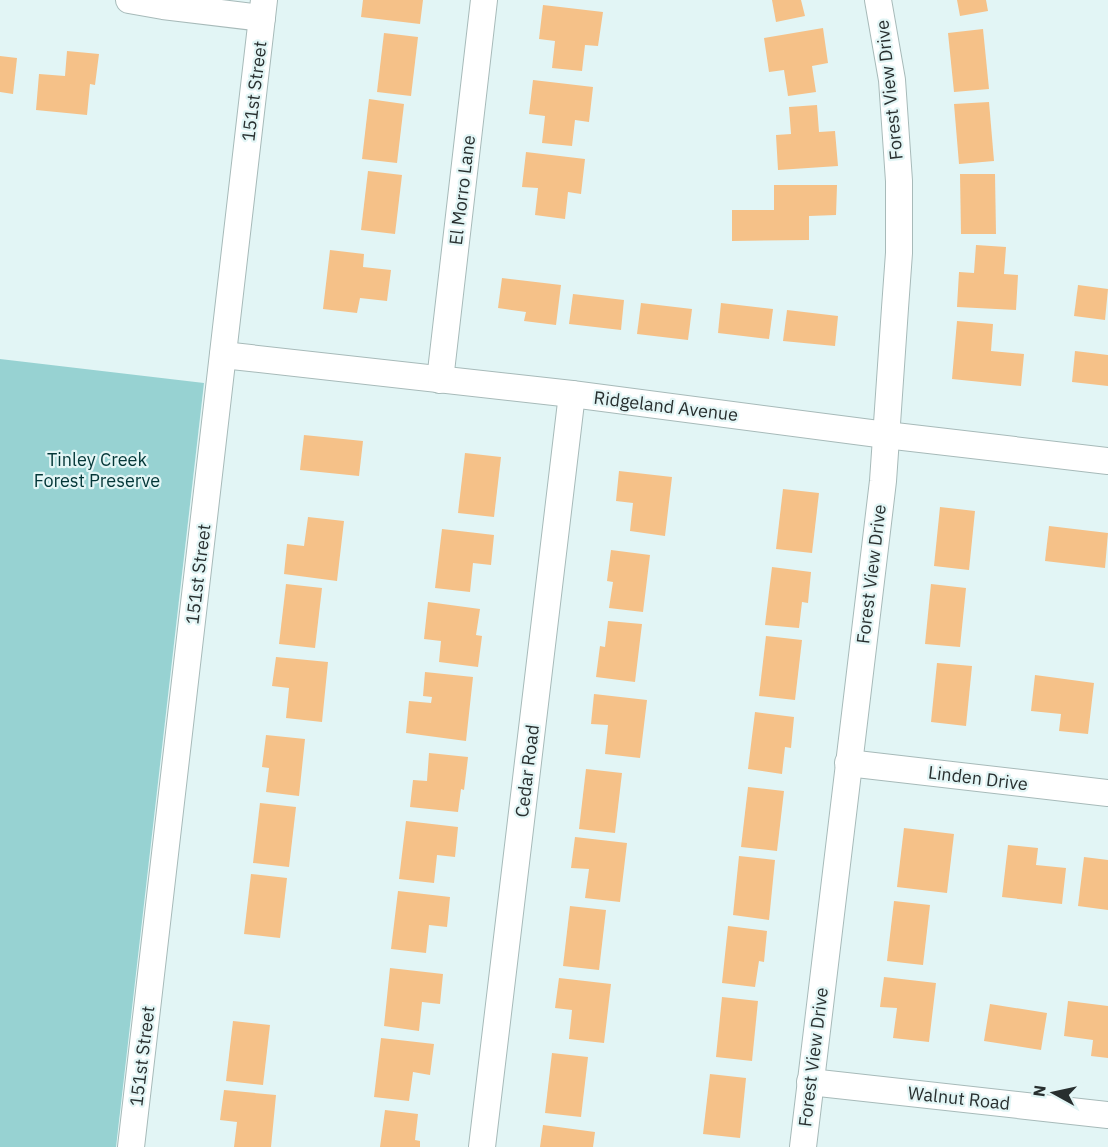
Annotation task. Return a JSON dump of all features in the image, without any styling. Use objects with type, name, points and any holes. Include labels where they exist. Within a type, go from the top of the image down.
[{"type":"street","points":[[129,0],[263,9]]},
{"type":"street","name":"El Morro Lane","points":[[440,380],[484,0]]},
{"type":"street","name":"Forest View Drive","points":[[803,1147],[886,435],[899,253],[899,181],[892,80],[878,0]]},
{"type":"street","name":"151st Street","points":[[131,1147],[263,9]]},
{"type":"street","name":"Ridgeland Avenue","points":[[223,355],[573,394],[886,435],[1108,460]]},
{"type":"street","name":"Cedar Road","points":[[482,1147],[573,394]]},
{"type":"street","name":"Linden Drive","points":[[848,763],[1108,793]]},
{"type":"street","name":"Walnut Road","points":[[810,1082],[1108,1115]]},
{"type":"green space","name":"Tinley Creek Forest Preserve","points":[[0,359],[204,383],[116,1147],[0,1147]]},
{"type":"building","points":[[363,0],[423,0],[420,24],[361,17]]},
{"type":"building","points":[[772,0],[801,0],[805,16],[776,22]]},
{"type":"building","points":[[957,0],[986,0],[988,11],[960,16]]},
{"type":"building","points":[[543,5],[603,12],[598,46],[585,45],[582,71],[552,68],[555,41],[539,39]]},
{"type":"building","points":[[823,28],[828,63],[812,66],[816,92],[788,96],[784,70],[769,72],[764,38]]},
{"type":"building","points":[[983,29],[989,89],[954,92],[948,33]]},
{"type":"building","points":[[384,33],[418,37],[411,96],[377,92]]},
{"type":"building","points":[[67,51],[99,54],[95,85],[90,84],[87,115],[36,110],[39,74],[65,76]]},
{"type":"building","points":[[0,56],[17,58],[13,94],[0,92]]},
{"type":"building","points":[[533,80],[593,87],[589,122],[575,120],[572,146],[542,143],[545,116],[529,114]]},
{"type":"building","points":[[369,99],[404,104],[397,163],[362,159]]},
{"type":"building","points":[[989,102],[994,161],[959,164],[954,104]]},
{"type":"building","points":[[817,105],[819,132],[835,131],[838,166],[778,170],[776,135],[791,134],[789,107]]},
{"type":"building","points":[[526,152],[585,159],[581,194],[568,192],[565,219],[535,215],[538,188],[522,187]]},
{"type":"building","points":[[368,171],[402,175],[395,234],[361,230]]},
{"type":"building","points":[[960,174],[995,174],[996,234],[961,234]]},
{"type":"building","points":[[774,185],[837,185],[836,215],[809,216],[809,240],[732,241],[732,210],[774,210]]},
{"type":"building","points":[[976,245],[1006,247],[1004,274],[1018,275],[1016,310],[957,307],[959,272],[974,273]]},
{"type":"building","points":[[330,250],[364,254],[363,267],[391,270],[387,301],[360,298],[357,313],[323,309]]},
{"type":"building","points":[[502,278],[561,285],[556,325],[524,321],[526,312],[498,308]]},
{"type":"building","points":[[1078,285],[1108,289],[1105,320],[1074,316]]},
{"type":"building","points":[[573,294],[624,300],[621,330],[569,324]]},
{"type":"building","points":[[641,303],[692,309],[688,340],[637,334]]},
{"type":"building","points":[[721,303],[773,309],[769,339],[718,333]]},
{"type":"building","points":[[787,310],[838,316],[835,346],[783,341]]},
{"type":"building","points":[[957,321],[993,324],[991,351],[1024,354],[1021,386],[952,379]]},
{"type":"building","points":[[1075,351],[1108,355],[1108,386],[1072,382]]},
{"type":"building","points":[[304,435],[363,441],[359,476],[300,470]]},
{"type":"building","points":[[465,453],[501,457],[494,517],[458,513]]},
{"type":"building","points":[[619,471],[672,477],[665,536],[630,531],[633,503],[616,501]]},
{"type":"building","points":[[783,489],[819,493],[812,553],[776,549]]},
{"type":"building","points":[[940,507],[975,511],[969,570],[934,566]]},
{"type":"building","points":[[308,517],[344,521],[337,581],[284,574],[287,544],[304,546]]},
{"type":"building","points":[[1049,526],[1108,533],[1105,568],[1045,561]]},
{"type":"building","points":[[442,529],[494,535],[491,565],[473,563],[470,592],[435,588]]},
{"type":"building","points":[[611,550],[650,555],[643,612],[609,608],[613,582],[607,581]]},
{"type":"building","points":[[772,567],[811,572],[808,603],[802,602],[799,628],[765,625]]},
{"type":"building","points":[[286,584],[322,588],[315,648],[279,644]]},
{"type":"building","points":[[931,584],[966,588],[960,647],[925,644]]},
{"type":"building","points":[[428,602],[480,609],[476,635],[482,636],[478,667],[439,662],[441,641],[424,639]]},
{"type":"building","points":[[608,621],[642,624],[635,682],[596,677],[600,646],[605,647]]},
{"type":"building","points":[[766,636],[802,640],[795,700],[759,696]]},
{"type":"building","points":[[276,657],[328,662],[322,722],[286,718],[289,688],[272,686]]},
{"type":"building","points":[[937,663],[972,666],[966,726],[931,722]]},
{"type":"building","points":[[425,672],[473,677],[466,741],[406,733],[409,701],[431,703],[432,697],[423,696]]},
{"type":"building","points":[[1035,675],[1094,683],[1088,734],[1059,731],[1061,714],[1031,711]]},
{"type":"building","points":[[594,694],[647,700],[640,758],[605,754],[608,725],[591,724]]},
{"type":"building","points":[[755,712],[794,717],[791,748],[785,747],[782,774],[748,769]]},
{"type":"building","points":[[266,735],[305,739],[299,796],[266,792],[269,768],[262,767]]},
{"type":"building","points":[[429,753],[468,757],[464,790],[461,789],[458,812],[410,807],[413,780],[427,781]]},
{"type":"building","points":[[586,769],[622,773],[615,833],[579,829]]},
{"type":"building","points":[[748,787],[784,791],[777,851],[741,847]]},
{"type":"building","points":[[260,803],[296,807],[289,867],[253,863]]},
{"type":"building","points":[[406,821],[458,827],[455,857],[437,855],[434,883],[399,879]]},
{"type":"building","points":[[904,828],[954,834],[947,893],[897,887]]},
{"type":"building","points":[[575,837],[627,843],[620,902],[585,898],[589,869],[571,868]]},
{"type":"building","points":[[1008,845],[1038,848],[1036,865],[1066,868],[1062,904],[1002,897]]},
{"type":"building","points":[[739,856],[775,860],[769,920],[733,915]]},
{"type":"building","points":[[1084,857],[1108,860],[1108,910],[1078,906]]},
{"type":"building","points":[[251,874],[287,878],[280,938],[244,934]]},
{"type":"building","points":[[398,891],[450,897],[447,927],[429,925],[426,953],[391,949]]},
{"type":"building","points":[[894,901],[930,905],[923,965],[887,961]]},
{"type":"building","points":[[570,906],[606,910],[599,970],[563,966]]},
{"type":"building","points":[[728,926],[767,931],[764,962],[759,961],[755,987],[722,983]]},
{"type":"building","points":[[390,968],[443,974],[440,1004],[422,1002],[419,1031],[384,1026]]},
{"type":"building","points":[[884,977],[936,983],[929,1042],[893,1038],[897,1008],[880,1007]]},
{"type":"building","points":[[559,978],[611,984],[604,1043],[569,1039],[572,1010],[555,1008]]},
{"type":"building","points":[[722,997],[758,1001],[752,1061],[716,1057]]},
{"type":"building","points":[[1068,1001],[1108,1006],[1108,1058],[1091,1056],[1093,1040],[1064,1036]]},
{"type":"building","points":[[990,1004],[1047,1013],[1041,1050],[984,1041]]},
{"type":"building","points":[[233,1021],[270,1025],[263,1085],[226,1081]]},
{"type":"building","points":[[381,1038],[434,1044],[430,1075],[413,1072],[409,1101],[374,1097]]},
{"type":"building","points":[[552,1053],[588,1057],[581,1117],[545,1113]]},
{"type":"building","points":[[710,1074],[746,1078],[740,1138],[703,1134]]},
{"type":"building","points":[[224,1090],[276,1095],[271,1147],[234,1147],[237,1122],[220,1120]]},
{"type":"building","points":[[385,1110],[418,1114],[415,1140],[420,1141],[420,1147],[380,1147]]},
{"type":"building","points":[[543,1125],[595,1132],[593,1147],[540,1147]]}]
